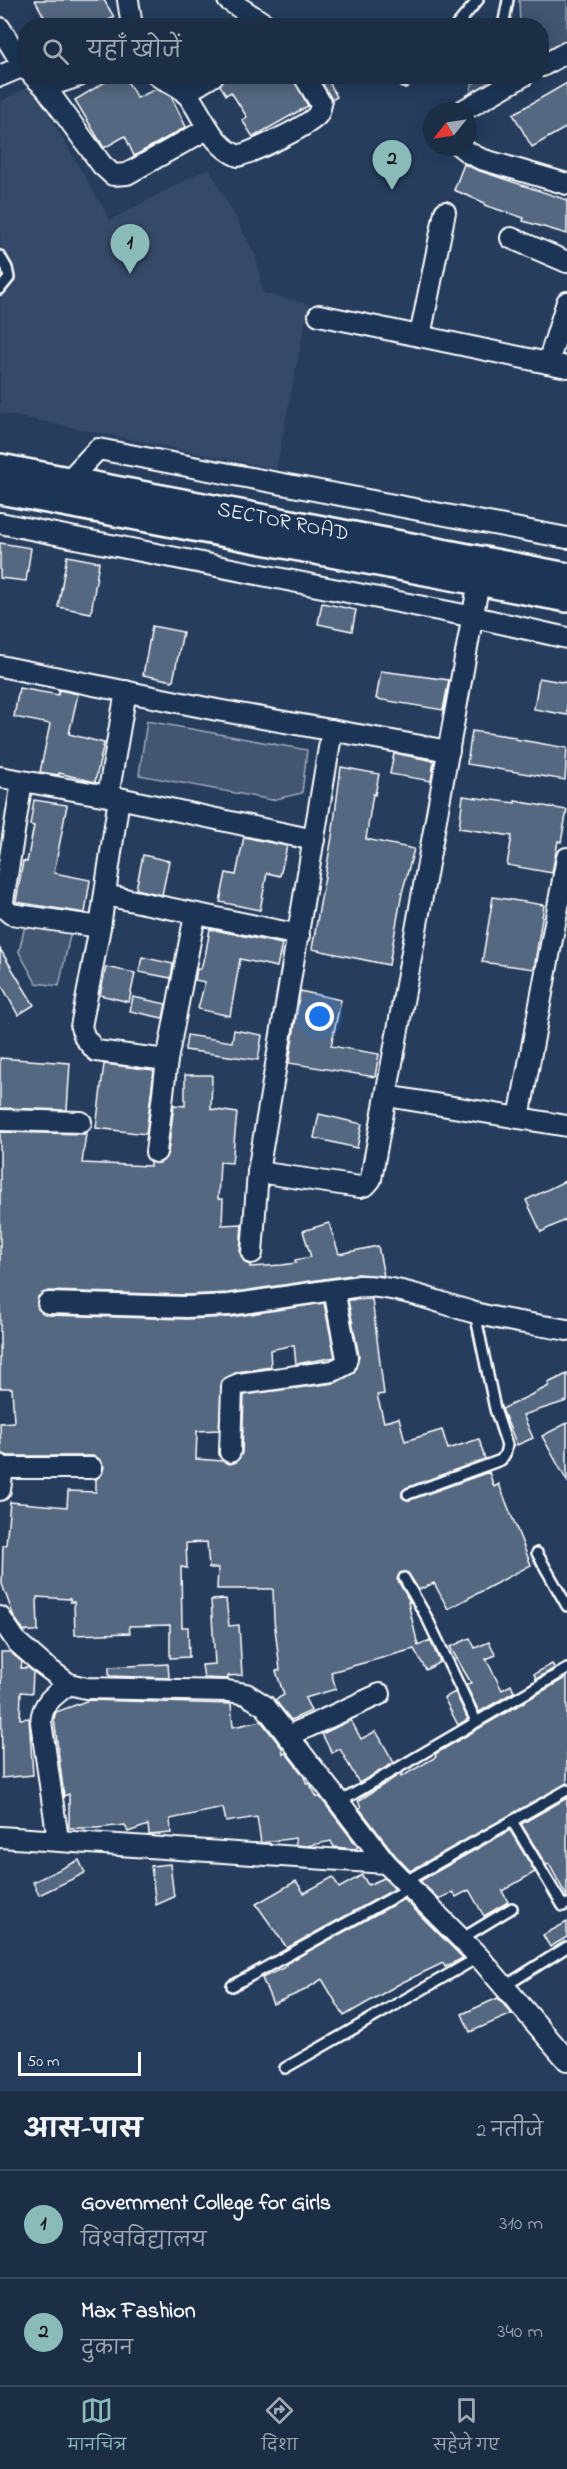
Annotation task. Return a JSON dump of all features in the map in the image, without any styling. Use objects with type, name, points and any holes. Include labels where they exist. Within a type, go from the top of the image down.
[{"type":"main road","name":"SECTOR ROAD","points":[[0,468],[481,571],[567,598]]},
{"type":"main road","name":"SECTOR ROAD","points":[[0,490],[481,571],[567,577]]},
{"type":"street","points":[[128,0],[131,18]]},
{"type":"street","points":[[228,0],[256,18]]},
{"type":"street","points":[[0,28],[18,55]]},
{"type":"street","points":[[549,62],[567,52]]},
{"type":"street","points":[[0,76],[18,75]]},
{"type":"street","points":[[38,84],[102,165],[114,175],[127,174],[207,129]]},
{"type":"street","points":[[171,84],[186,93],[207,129],[225,151],[238,156],[250,153],[308,123],[318,114],[321,104],[309,84]]},
{"type":"street","points":[[186,93],[200,84]]},
{"type":"street","points":[[477,102],[509,84]]},
{"type":"street","points":[[474,156],[567,184]]},
{"type":"street","points":[[420,336],[445,212]]},
{"type":"street","points":[[511,238],[567,262]]},
{"type":"street","points":[[319,315],[557,365],[567,302]]},
{"type":"street","points":[[67,482],[98,449],[567,538]]},
{"type":"street","points":[[0,523],[474,617],[567,638]]},
{"type":"street","points":[[258,1172],[360,1187],[366,1185],[373,1173],[481,571]]},
{"type":"street","points":[[0,666],[450,751]]},
{"type":"street","points":[[126,691],[105,895],[81,1027],[85,1038],[96,1051],[167,1060]]},
{"type":"street","points":[[252,1253],[258,1172],[332,730]]},
{"type":"street","points":[[0,777],[114,797],[314,840]]},
{"type":"street","points":[[22,781],[3,900],[4,908],[10,914],[100,927]]},
{"type":"street","points":[[519,1118],[567,858]]},
{"type":"street","points":[[105,895],[299,935]]},
{"type":"street","points":[[156,1152],[167,1060],[195,915]]},
{"type":"street","points":[[387,1096],[567,1126]]},
{"type":"street","points":[[0,1120],[81,1122]]},
{"type":"street","points":[[48,1303],[186,1307],[229,1305],[360,1286],[396,1288],[475,1313],[567,1330]]},
{"type":"street","points":[[230,1452],[232,1387],[238,1384],[333,1371],[345,1365],[347,1358],[333,1290]]},
{"type":"street","points":[[0,1490],[1,1467],[92,1468]]},
{"type":"street","points":[[0,1617],[17,1642],[69,1684],[87,1688],[228,1690],[246,1694],[265,1706],[386,1863],[479,1956],[567,2060]]},
{"type":"street","points":[[58,1840],[41,1722],[42,1711],[48,1701],[69,1684]]},
{"type":"street","points":[[288,1736],[380,1694]]},
{"type":"street","points":[[0,1837],[386,1863]]},
{"type":"lane","points":[[463,18],[478,0]]},
{"type":"lane","points":[[505,18],[508,0]]},
{"type":"lane","points":[[0,256],[7,268],[9,278],[0,289]]},
{"type":"lane","points":[[408,1494],[501,1460],[505,1454],[507,1445],[495,1409],[475,1313]]},
{"type":"lane","points":[[537,1553],[567,1606]]},
{"type":"lane","points":[[404,1578],[427,1618],[476,1721]]},
{"type":"lane","points":[[338,1803],[567,1669]]},
{"type":"lane","points":[[232,1986],[407,1885],[512,1821],[566,1794]]},
{"type":"lane","points":[[512,1821],[562,1906],[567,1904]]},
{"type":"lane","points":[[461,1939],[512,1908]]},
{"type":"lane","points":[[504,1986],[567,1947]]},
{"type":"lane","points":[[285,2068],[479,1956]]},
{"type":"shaded area","points":[[519,0],[567,0],[567,47],[549,58],[549,18],[520,18]]},
{"type":"shaded area","points":[[472,84],[505,84],[475,102],[469,102]]},
{"type":"shaded area","points":[[32,85],[110,220],[209,168],[256,256],[263,293],[309,304],[276,469],[0,413],[0,102]]},
{"type":"shaded area","points":[[147,721],[307,750],[302,793],[272,800],[139,775]]},
{"type":"shaded area","points":[[27,916],[71,931],[59,986],[36,983],[19,952]]},
{"type":"building","points":[[35,0],[104,0],[114,17],[112,18],[45,18]]},
{"type":"building","points":[[567,83],[567,127],[532,147],[513,114]]},
{"type":"building","points":[[102,84],[129,84],[137,98],[156,89],[171,96],[186,127],[134,156],[125,136],[104,148],[75,100]]},
{"type":"building","points":[[296,84],[308,106],[253,137],[242,120],[247,117],[231,92],[226,95],[220,85]]},
{"type":"building","points":[[323,84],[330,84],[337,97],[332,100]]},
{"type":"building","points":[[464,164],[567,200],[567,234],[523,221],[524,218],[484,205],[485,203],[454,190]]},
{"type":"building","points":[[0,543],[31,548],[26,581],[0,578]]},
{"type":"building","points":[[67,556],[99,562],[91,613],[58,607]]},
{"type":"building","points":[[322,603],[356,610],[352,631],[318,624]]},
{"type":"building","points":[[152,626],[183,632],[173,681],[143,675]]},
{"type":"building","points":[[381,671],[449,680],[443,710],[376,699]]},
{"type":"building","points":[[539,678],[567,683],[567,715],[534,709]]},
{"type":"building","points":[[19,688],[58,695],[59,690],[78,694],[69,734],[104,743],[95,782],[59,773],[59,775],[40,772],[50,724],[14,717]]},
{"type":"building","points":[[472,731],[567,748],[565,780],[467,764]]},
{"type":"building","points":[[394,753],[434,761],[431,781],[390,774]]},
{"type":"building","points":[[341,767],[379,774],[375,795],[373,794],[366,839],[414,849],[402,893],[389,965],[312,949],[332,837]]},
{"type":"building","points":[[463,796],[515,803],[515,801],[567,810],[552,873],[507,865],[512,836],[459,828]]},
{"type":"building","points":[[34,800],[67,805],[54,873],[90,880],[85,913],[16,902],[23,861],[27,862],[34,826],[30,825]]},
{"type":"building","points":[[244,837],[287,846],[280,876],[267,873],[260,910],[220,902],[226,873],[236,875]]},
{"type":"building","points":[[143,855],[169,861],[162,895],[136,889]]},
{"type":"building","points":[[493,897],[544,905],[534,969],[482,962]]},
{"type":"building","points":[[210,929],[282,944],[277,967],[240,959],[230,1016],[198,1009],[205,982],[195,980],[197,969],[201,969],[205,957]]},
{"type":"building","points":[[0,949],[34,1005],[18,1015],[0,982]]},
{"type":"building","points":[[142,957],[173,964],[171,978],[139,972]]},
{"type":"building","points":[[106,967],[135,973],[129,1002],[100,995]]},
{"type":"building","points":[[300,991],[341,1000],[331,1046],[379,1054],[375,1077],[289,1063]]},
{"type":"building","points":[[133,997],[166,1004],[163,1018],[130,1011]]},
{"type":"building","points":[[234,1030],[262,1035],[258,1060],[185,1050],[187,1035],[232,1042]]},
{"type":"building","points":[[0,1058],[70,1063],[67,1110],[0,1108]]},
{"type":"building","points":[[104,1064],[154,1070],[146,1134],[96,1128]]},
{"type":"building","points":[[185,1075],[212,1075],[211,1109],[237,1113],[232,1163],[220,1162],[218,1199],[223,1199],[222,1225],[242,1224],[240,1253],[245,1263],[250,1267],[282,1265],[311,1257],[303,1231],[329,1223],[339,1254],[378,1246],[384,1276],[358,1274],[228,1293],[186,1295],[48,1291],[38,1297],[38,1309],[48,1315],[186,1319],[231,1317],[324,1303],[335,1357],[296,1364],[294,1345],[270,1350],[271,1367],[237,1372],[222,1381],[219,1430],[197,1431],[196,1459],[223,1461],[230,1464],[236,1462],[242,1453],[244,1395],[335,1383],[354,1373],[359,1356],[348,1300],[372,1299],[384,1394],[377,1395],[384,1422],[399,1418],[405,1441],[442,1430],[448,1449],[479,1439],[485,1459],[406,1488],[402,1492],[402,1497],[410,1500],[489,1472],[494,1487],[499,1484],[531,1565],[448,1609],[434,1583],[419,1590],[408,1573],[400,1573],[397,1579],[410,1602],[408,1602],[418,1646],[430,1640],[440,1662],[426,1670],[414,1649],[331,1672],[336,1689],[305,1698],[311,1711],[291,1720],[275,1700],[284,1695],[276,1671],[280,1670],[273,1589],[217,1589],[218,1568],[209,1568],[207,1542],[186,1543],[187,1568],[181,1567],[182,1627],[188,1627],[189,1657],[170,1658],[170,1625],[129,1626],[130,1633],[75,1635],[74,1602],[70,1602],[70,1599],[37,1597],[38,1631],[24,1631],[14,1617],[2,1584],[3,1545],[6,1545],[10,1502],[67,1507],[68,1491],[96,1492],[96,1479],[102,1474],[104,1467],[98,1458],[93,1456],[8,1456],[1,1453],[0,1423],[14,1422],[12,1388],[0,1388],[0,1132],[86,1134],[82,1163],[150,1166],[150,1162],[160,1163],[168,1153],[174,1105],[185,1106]]},
{"type":"building","points":[[319,1114],[362,1124],[357,1148],[314,1138]]},
{"type":"building","points":[[567,1180],[567,1219],[541,1232],[526,1200]]},
{"type":"building","points":[[567,1374],[567,1401],[523,1415],[533,1438],[517,1445],[502,1409],[549,1386],[548,1383]]},
{"type":"building","points":[[567,1423],[567,1481],[542,1436]]},
{"type":"building","points":[[226,1599],[229,1626],[239,1625],[242,1675],[228,1676],[228,1679],[204,1678],[202,1665],[215,1664],[211,1600]]},
{"type":"building","points":[[470,1638],[475,1648],[489,1642],[496,1655],[486,1659],[502,1690],[511,1685],[514,1692],[479,1712],[466,1685],[471,1683],[450,1647]]},
{"type":"building","points":[[1,1652],[10,1652],[22,1662],[21,1668],[29,1668],[33,1672],[32,1693],[21,1692],[20,1719],[29,1718],[33,1775],[2,1778]]},
{"type":"building","points":[[168,1664],[169,1678],[109,1676],[109,1667]]},
{"type":"building","points":[[552,1664],[555,1668],[536,1679],[534,1674]]},
{"type":"building","points":[[567,1677],[567,1783],[410,1871],[359,1808],[361,1807],[358,1801],[400,1774],[401,1777],[436,1757],[435,1754]]},
{"type":"building","points":[[455,1692],[468,1719],[458,1725],[444,1698]]},
{"type":"building","points":[[89,1700],[231,1704],[233,1727],[261,1721],[282,1748],[283,1754],[286,1753],[307,1784],[309,1783],[317,1797],[320,1797],[358,1847],[355,1849],[334,1847],[331,1841],[307,1846],[296,1845],[295,1838],[261,1843],[257,1817],[226,1822],[223,1808],[170,1819],[171,1833],[149,1835],[148,1825],[128,1832],[125,1825],[69,1828],[69,1794],[64,1796],[54,1718],[56,1712]]},
{"type":"building","points":[[351,1720],[361,1739],[376,1731],[394,1763],[359,1783],[340,1749],[332,1753],[322,1734]]},
{"type":"building","points":[[567,1798],[567,1897],[549,1864],[546,1865],[521,1824]]},
{"type":"building","points":[[510,1830],[535,1872],[502,1891],[508,1902],[484,1916],[469,1890],[456,1897],[453,1892],[439,1899],[420,1881]]},
{"type":"building","points":[[79,1860],[85,1873],[39,1895],[33,1882]]},
{"type":"building","points":[[170,1864],[174,1897],[156,1905],[151,1866]]},
{"type":"building","points":[[362,1875],[368,1885],[384,1878],[395,1889],[287,1948],[256,1904],[296,1881],[304,1893],[333,1877],[339,1888]]},
{"type":"building","points":[[404,1899],[463,1958],[445,1967],[443,1963],[401,1983],[344,2016],[322,1979],[303,1991],[273,2004],[262,1978]]},
{"type":"building","points":[[567,1922],[567,1937],[550,1947],[543,1935]]},
{"type":"building","points":[[498,1998],[512,2014],[470,2032],[462,2014]]},
{"type":"place","name":"Max Fashion","points":[[392,190]]},
{"type":"place","name":"Government College for Girls","points":[[130,274]]}]
